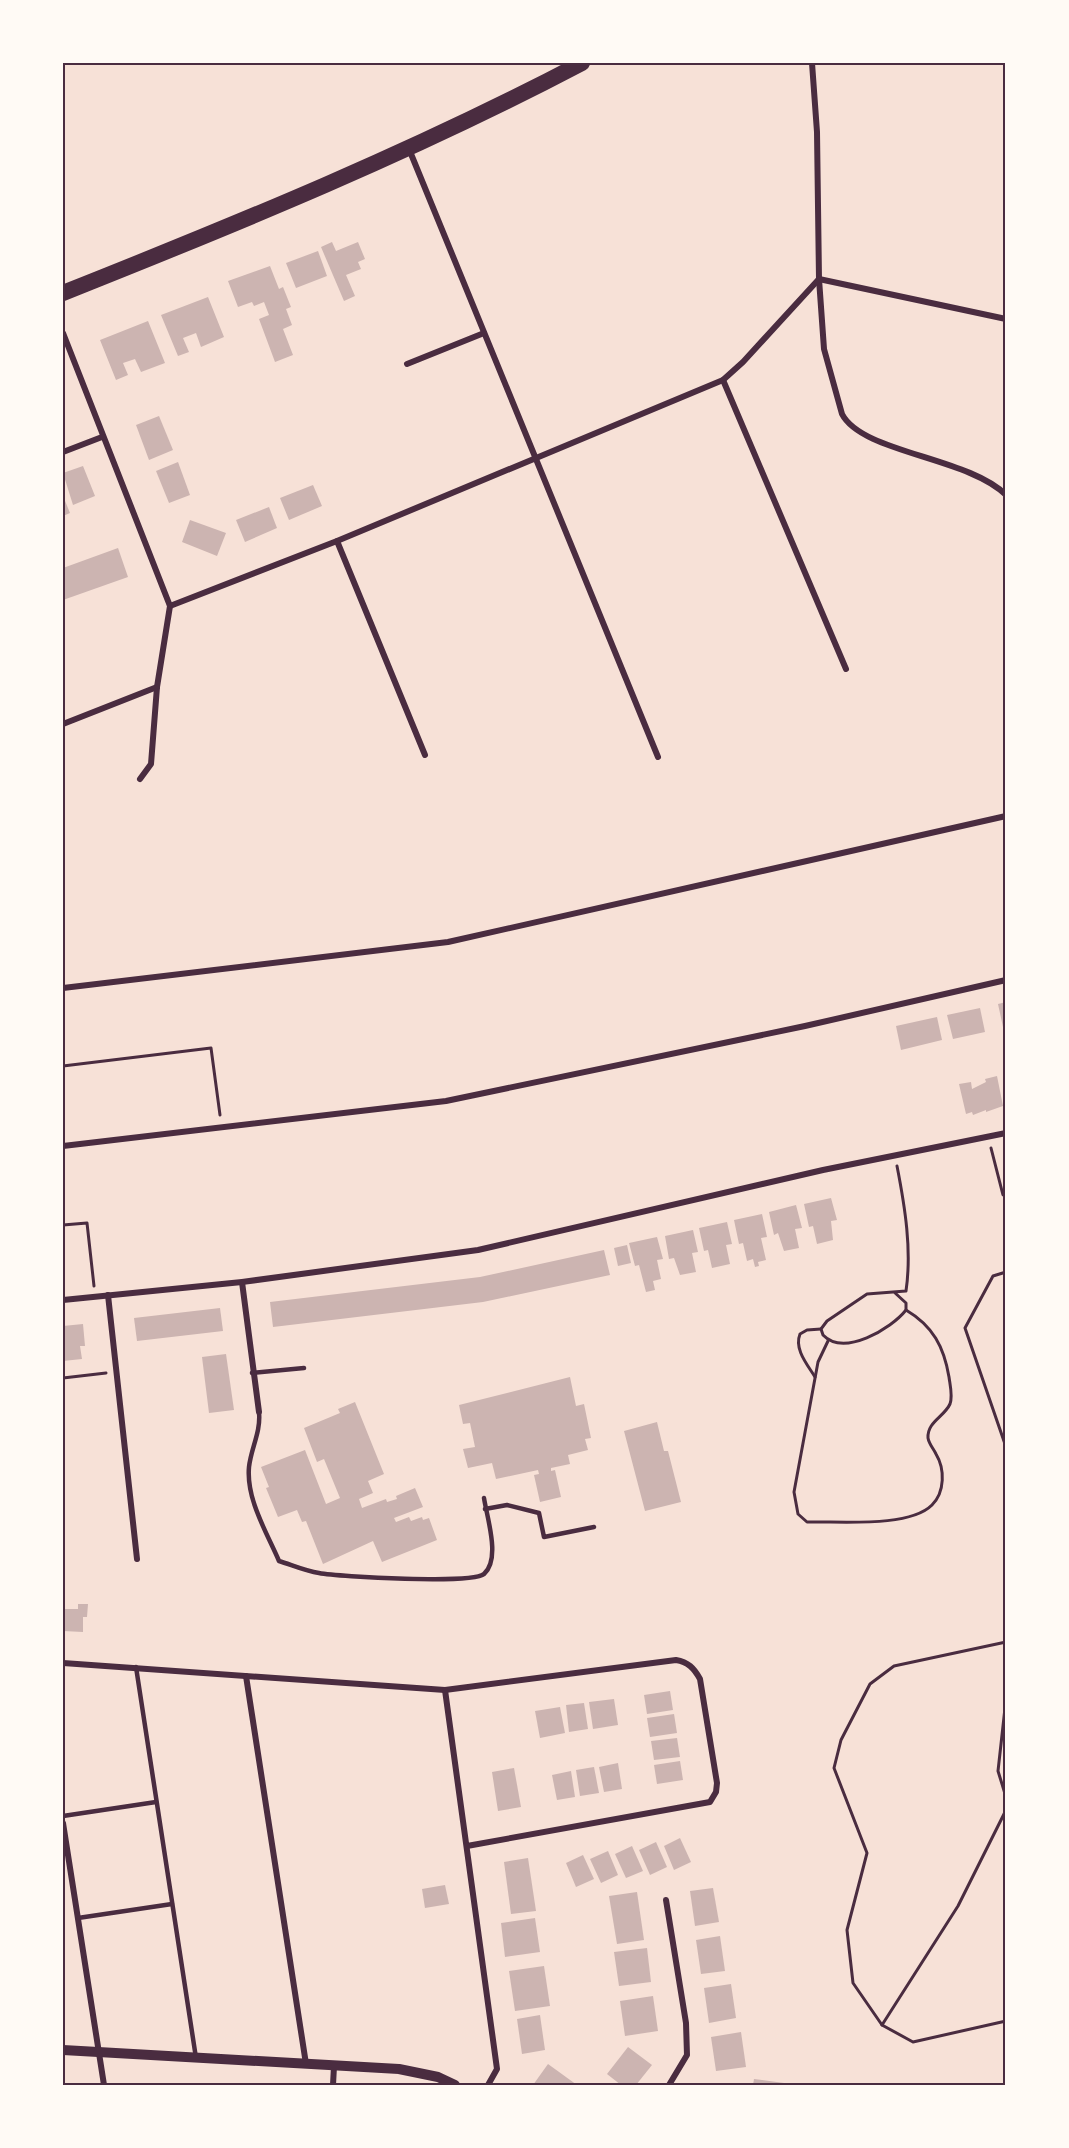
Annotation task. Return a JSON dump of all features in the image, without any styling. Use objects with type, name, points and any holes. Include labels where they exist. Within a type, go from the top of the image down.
[{"type":"highway","points":[[63,293],[207,236],[409,148],[582,63]]},
{"type":"street","points":[[812,63],[817,132],[819,279],[824,349],[847,423],[879,441],[987,478],[1006,495]]},
{"type":"street","points":[[409,148],[658,757]]},
{"type":"street","points":[[819,279],[1006,319]]},
{"type":"street","points":[[170,606],[337,541],[723,380],[743,362],[819,279]]},
{"type":"street","points":[[63,333],[170,606],[157,687],[151,764],[140,779]]},
{"type":"street","points":[[406,364],[484,333]]},
{"type":"street","points":[[723,380],[846,669]]},
{"type":"street","points":[[63,452],[102,437]]},
{"type":"street","points":[[337,541],[424,755]]},
{"type":"street","points":[[63,723],[157,687]]},
{"type":"street","points":[[63,988],[448,942],[1006,816]]},
{"type":"street","points":[[63,1146],[446,1101],[805,1026],[1006,980]]},
{"type":"street","points":[[63,1300],[242,1282],[478,1250],[895,1155],[1006,1133]]},
{"type":"street","points":[[242,1282],[252,1373],[259,1412]]},
{"type":"street","points":[[108,1295],[137,1559]]},
{"type":"street","points":[[63,1663],[445,1690],[684,1661],[696,1671],[700,1679],[717,1783],[714,1797],[703,1805],[467,1846]]},
{"type":"street","points":[[246,1676],[306,2064]]},
{"type":"street","points":[[445,1690],[497,2069],[488,2085]]},
{"type":"street","points":[[63,1823],[104,2085]]},
{"type":"street","points":[[666,1900],[686,2022],[687,2055],[669,2085]]},
{"type":"street","points":[[63,2050],[399,2069],[438,2077],[455,2085]]},
{"type":"street","points":[[333,2085],[334,2066]]},
{"type":"lane","points":[[252,1373],[304,1368]]},
{"type":"lane","points":[[259,1412],[259,1428],[249,1466],[249,1479],[260,1517],[279,1561],[328,1575],[446,1580],[476,1578],[488,1568],[492,1552],[484,1498]]},
{"type":"lane","points":[[485,1509],[507,1505],[539,1513],[544,1537],[594,1527]]},
{"type":"lane","points":[[135,1667],[196,2059]]},
{"type":"lane","points":[[63,1816],[156,1802]]},
{"type":"lane","points":[[78,1918],[172,1904]]},
{"type":"path","points":[[63,1066],[211,1048],[222,1127]]},
{"type":"path","points":[[988,1137],[1003,1195],[1006,1195]]},
{"type":"path","points":[[815,1377],[804,1360],[797,1341],[800,1334],[807,1329],[821,1329],[827,1322],[867,1294],[885,1290],[906,1291],[909,1272],[904,1204],[895,1155]]},
{"type":"path","points":[[63,1225],[87,1223],[95,1296]]},
{"type":"path","points":[[1006,1272],[993,1276],[965,1328],[1006,1447]]},
{"type":"path","points":[[821,1329],[828,1341],[836,1344],[861,1340],[901,1317],[906,1310],[906,1303],[894,1292]]},
{"type":"path","points":[[828,1341],[820,1354],[794,1492],[796,1509],[802,1520],[807,1522],[902,1519],[922,1512],[931,1506],[943,1482],[939,1460],[928,1436],[930,1427],[949,1406],[951,1388],[941,1344],[924,1324],[906,1310]]},
{"type":"path","points":[[63,1378],[117,1372]]},
{"type":"path","points":[[1006,1642],[894,1666],[870,1684],[841,1740],[834,1768],[867,1853],[847,1930],[853,1983],[882,2025],[913,2042],[1006,2021]]},
{"type":"path","points":[[1006,1699],[998,1771],[1006,1797]]},
{"type":"path","points":[[882,2025],[938,1940],[1006,1810]]},
{"type":"building","points":[[332,242],[336,251],[358,242],[365,259],[358,262],[361,269],[346,275],[355,296],[344,301],[321,247]]},
{"type":"building","points":[[318,251],[327,276],[296,288],[286,263]]},
{"type":"building","points":[[270,266],[279,289],[283,287],[291,307],[286,309],[292,325],[283,329],[293,355],[275,362],[259,319],[269,315],[264,302],[254,306],[252,302],[238,307],[228,281]]},
{"type":"building","points":[[208,297],[224,337],[201,347],[196,333],[183,338],[189,352],[178,356],[161,315]]},
{"type":"building","points":[[148,321],[165,363],[141,372],[135,359],[123,363],[128,375],[116,380],[100,340]]},
{"type":"building","points":[[159,416],[173,450],[149,460],[136,425]]},
{"type":"building","points":[[178,462],[190,495],[169,503],[156,471]]},
{"type":"building","points":[[83,466],[95,496],[73,505],[63,473]]},
{"type":"building","points":[[313,485],[322,506],[289,520],[280,498]]},
{"type":"building","points":[[63,496],[70,513],[63,516]]},
{"type":"building","points":[[269,507],[277,528],[245,542],[236,520]]},
{"type":"building","points":[[190,520],[226,533],[217,556],[182,542]]},
{"type":"building","points":[[118,548],[128,577],[63,600],[63,568]]},
{"type":"building","points":[[1006,1002],[1006,1027],[1003,1027],[998,1004]]},
{"type":"building","points":[[980,1008],[985,1032],[953,1039],[947,1015]]},
{"type":"building","points":[[937,1017],[942,1040],[901,1050],[896,1026]]},
{"type":"building","points":[[997,1076],[1003,1106],[973,1115],[972,1112],[966,1114],[959,1084],[971,1082],[972,1089],[986,1082],[985,1079]]},
{"type":"building","points":[[831,1198],[837,1220],[831,1221],[833,1240],[817,1244],[813,1226],[809,1227],[804,1204]]},
{"type":"building","points":[[796,1205],[802,1228],[795,1229],[799,1248],[784,1251],[778,1233],[774,1235],[769,1212]]},
{"type":"building","points":[[762,1214],[767,1237],[761,1238],[766,1260],[758,1262],[759,1266],[755,1267],[753,1259],[747,1261],[743,1243],[739,1244],[734,1220]]},
{"type":"building","points":[[727,1222],[732,1244],[726,1245],[730,1264],[712,1268],[708,1250],[704,1251],[699,1228]]},
{"type":"building","points":[[693,1230],[698,1252],[692,1253],[696,1272],[680,1275],[674,1258],[669,1259],[665,1236]]},
{"type":"building","points":[[657,1237],[663,1259],[657,1260],[661,1279],[653,1281],[655,1290],[646,1292],[639,1265],[635,1266],[629,1243]]},
{"type":"building","points":[[627,1245],[631,1263],[618,1266],[614,1248]]},
{"type":"building","points":[[604,1250],[610,1275],[483,1302],[273,1327],[270,1302],[480,1277]]},
{"type":"building","points":[[220,1308],[223,1331],[137,1341],[134,1318]]},
{"type":"building","points":[[83,1324],[85,1346],[80,1346],[82,1359],[63,1361],[63,1326]]},
{"type":"building","points":[[226,1354],[234,1410],[209,1413],[202,1357]]},
{"type":"building","points":[[570,1377],[576,1406],[584,1404],[591,1438],[585,1439],[588,1450],[568,1455],[570,1464],[551,1468],[551,1471],[555,1470],[561,1497],[540,1502],[534,1475],[539,1474],[538,1470],[496,1479],[492,1463],[468,1468],[463,1449],[475,1447],[470,1423],[463,1424],[459,1405]]},
{"type":"building","points":[[355,1402],[384,1474],[368,1481],[373,1493],[359,1499],[362,1508],[386,1499],[387,1502],[397,1499],[396,1496],[415,1488],[423,1507],[394,1518],[396,1522],[409,1517],[411,1521],[422,1517],[423,1520],[429,1518],[437,1540],[382,1562],[373,1541],[323,1564],[306,1521],[302,1522],[297,1510],[278,1517],[266,1488],[269,1487],[261,1467],[305,1450],[326,1504],[340,1498],[324,1459],[317,1462],[304,1428],[340,1413],[338,1409]]},
{"type":"building","points":[[657,1422],[664,1451],[668,1451],[681,1502],[645,1511],[624,1431]]},
{"type":"building","points":[[78,1604],[88,1604],[87,1617],[83,1617],[83,1632],[63,1631],[63,1609],[78,1609]]},
{"type":"building","points":[[670,1691],[673,1710],[647,1714],[644,1695]]},
{"type":"building","points":[[614,1699],[618,1725],[593,1729],[589,1702]]},
{"type":"building","points":[[584,1703],[588,1729],[569,1732],[566,1705]]},
{"type":"building","points":[[560,1707],[565,1733],[540,1738],[535,1711]]},
{"type":"building","points":[[674,1714],[677,1733],[650,1737],[647,1718]]},
{"type":"building","points":[[677,1738],[680,1757],[654,1760],[651,1741]]},
{"type":"building","points":[[680,1761],[683,1780],[657,1784],[654,1765]]},
{"type":"building","points":[[618,1763],[622,1789],[604,1792],[599,1767]]},
{"type":"building","points":[[594,1767],[599,1793],[580,1796],[576,1770]]},
{"type":"building","points":[[514,1768],[521,1807],[498,1811],[492,1772]]},
{"type":"building","points":[[571,1771],[575,1797],[557,1800],[552,1775]]},
{"type":"building","points":[[680,1838],[691,1862],[674,1870],[664,1846]]},
{"type":"building","points":[[656,1842],[667,1867],[650,1875],[639,1850]]},
{"type":"building","points":[[632,1846],[643,1871],[626,1878],[615,1854]]},
{"type":"building","points":[[608,1851],[618,1875],[601,1883],[590,1859]]},
{"type":"building","points":[[583,1855],[594,1879],[576,1887],[566,1863]]},
{"type":"building","points":[[528,1858],[536,1911],[511,1914],[504,1862]]},
{"type":"building","points":[[445,1885],[449,1904],[425,1908],[422,1889]]},
{"type":"building","points":[[713,1888],[719,1922],[695,1926],[690,1891]]},
{"type":"building","points":[[637,1892],[644,1940],[617,1944],[609,1896]]},
{"type":"building","points":[[535,1918],[540,1952],[505,1957],[501,1923]]},
{"type":"building","points":[[720,1936],[725,1971],[701,1974],[696,1940]]},
{"type":"building","points":[[647,1948],[651,1982],[619,1986],[614,1952]]},
{"type":"building","points":[[544,1966],[550,2006],[515,2011],[509,1971]]},
{"type":"building","points":[[731,1984],[736,2018],[709,2023],[704,1988]]},
{"type":"building","points":[[653,1996],[658,2031],[625,2036],[620,2001]]},
{"type":"building","points":[[540,2015],[545,2050],[522,2054],[517,2019]]},
{"type":"building","points":[[741,2032],[746,2067],[716,2071],[711,2037]]},
{"type":"building","points":[[628,2047],[652,2065],[636,2085],[621,2085],[607,2074]]},
{"type":"building","points":[[548,2064],[577,2085],[533,2085]]},
{"type":"building","points":[[754,2079],[784,2083],[784,2085],[753,2085]]}]
